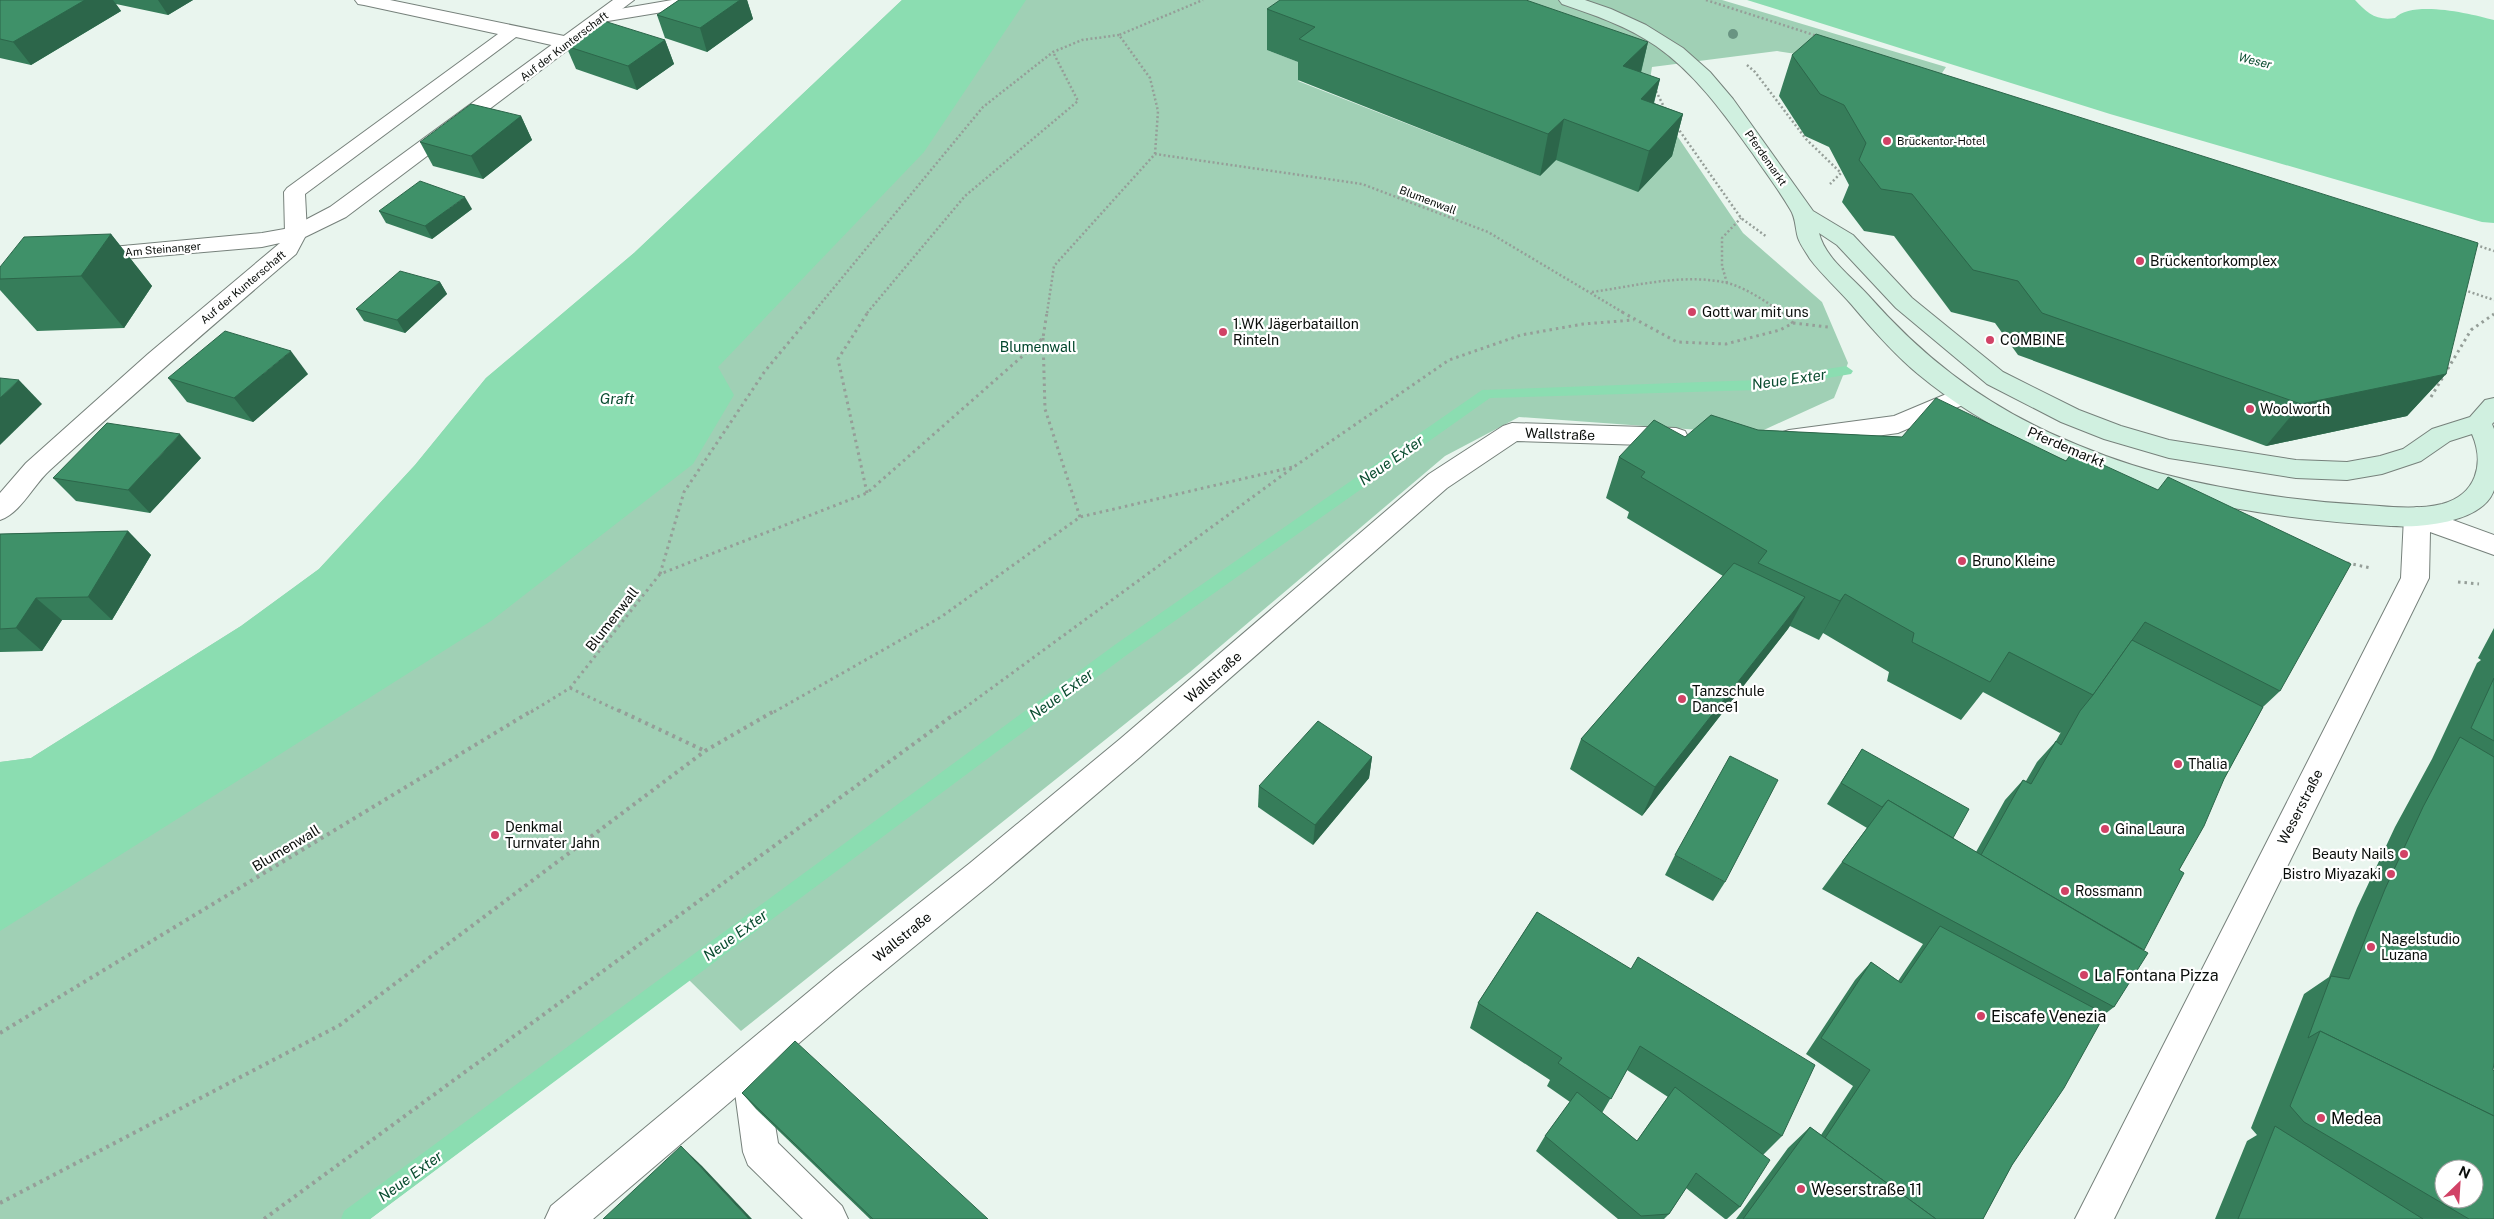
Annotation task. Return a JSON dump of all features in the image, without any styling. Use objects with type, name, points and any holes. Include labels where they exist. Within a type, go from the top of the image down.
[{"type":"main road","name":"Pferdemarkt","points":[[1568,0],[1602,11],[1660,40],[1698,69],[1726,102],[1804,215],[1810,243],[1863,304],[1907,350],[1933,374],[1963,395],[2024,430],[2056,444],[2100,462],[2174,486],[2234,500],[2319,513],[2417,517]]},
{"type":"main road","name":"Pferdemarkt","points":[[1804,215],[1845,240],[1904,303],[1995,378],[2042,404],[2113,433],[2169,449],[2296,469],[2347,471],[2382,465],[2412,454],[2440,435],[2486,415]]},
{"type":"main road","points":[[2417,517],[2443,514],[2462,507],[2479,494],[2488,479],[2493,458],[2486,415]]},
{"type":"street","points":[[364,0],[569,43]]},
{"type":"street","name":"Auf der Kunterschaft","points":[[0,510],[50,456],[156,360],[288,249],[296,233],[338,212],[625,0]]},
{"type":"street","points":[[602,18],[705,0]]},
{"type":"street","points":[[296,233],[294,192],[513,31]]},
{"type":"street","name":"Am Steinanger","points":[[68,257],[262,240],[296,233]]},
{"type":"street","points":[[1766,440],[1898,424],[1963,395]]},
{"type":"street","name":"Wallstraße","points":[[564,1219],[1130,748],[1438,481],[1512,432],[1698,438]]},
{"type":"street","points":[[2417,517],[2494,544]]},
{"type":"street","name":"Weserstraße","points":[[2094,1219],[2415,578],[2417,517]]},
{"type":"street","points":[[748,1064],[761,1152],[829,1219]]},
{"type":"path","points":[[660,574],[684,492],[765,371],[983,107],[1053,52],[1082,40],[1119,35],[1203,0]]},
{"type":"path","points":[[1706,0],[1819,37]]},
{"type":"path","points":[[1080,517],[1045,409],[1043,338],[1054,266],[1155,154],[1158,111],[1150,78],[1119,35]]},
{"type":"path","points":[[867,493],[838,359],[872,306],[965,196],[1078,101],[1053,52]]},
{"type":"path","points":[[1741,61],[1755,72],[1806,139],[1841,173],[1825,188]]},
{"type":"path","points":[[1649,87],[1655,93]]},
{"type":"path","points":[[1668,125],[1677,128]]},
{"type":"path","name":"Blumenwall","points":[[1155,154],[1362,184],[1488,232],[1592,292],[1635,320],[1677,342],[1726,344],[1780,330],[1793,323]]},
{"type":"path","points":[[1727,283],[1722,266],[1722,238],[1741,218]]},
{"type":"path","points":[[2476,245],[2494,251]]},
{"type":"path","points":[[1592,292],[1659,283],[1727,283],[1780,310],[1793,323],[1828,328]]},
{"type":"path","points":[[2456,288],[2494,300]]},
{"type":"path","points":[[2429,399],[2471,330],[2494,314]]},
{"type":"path","points":[[264,1219],[1295,466],[1449,360],[1521,335],[1583,324],[1635,320]]},
{"type":"path","points":[[660,574],[867,493],[1043,338]]},
{"type":"path","points":[[0,1203],[340,1024],[705,751],[942,617],[1080,517],[1295,466]]},
{"type":"path","points":[[2346,563],[2415,578]]},
{"type":"path","name":"Blumenwall","points":[[0,1033],[570,688],[660,574]]},
{"type":"path","points":[[570,688],[705,751]]},
{"type":"green space","name":"Blumenwall","points":[[902,0],[1722,0],[1946,67],[1930,91],[1822,58],[1777,51],[1652,67],[1648,93],[1743,233],[1822,302],[1848,363],[1834,398],[1755,434],[1519,417],[1445,456],[1190,672],[741,1031],[689,980],[370,1219],[0,1219],[0,762],[31,758],[241,626],[319,569],[415,465],[486,378],[634,253]],"holes":[[[1267,50],[1672,156],[1556,160],[1540,176],[1298,81],[1314,68]]]},
{"type":"water","name":"Graft","points":[[902,0],[1026,0],[924,152],[718,367],[734,395],[693,464],[491,621],[0,931],[0,762],[31,758],[241,626],[319,569],[415,465],[486,378],[634,253]]},
{"type":"water","name":"Weser","points":[[1747,0],[2355,0],[2372,15],[2388,19],[2414,10],[2427,9],[2470,14],[2494,20],[2494,223],[2482,222],[2110,114]]},
{"type":"building","points":[[0,0],[85,0],[13,42],[0,39]]},
{"type":"building","points":[[679,0],[740,0],[700,28],[657,15]]},
{"type":"building","points":[[1280,0],[1526,0],[1648,42],[1623,66],[1660,79],[1641,99],[1683,114],[1649,151],[1564,119],[1548,134],[1299,39],[1315,27],[1267,9]]},
{"type":"building","points":[[604,21],[665,40],[628,66],[566,46]]},
{"type":"building","name":"Brückentorkomplex","points":[[1816,34],[2478,243],[2446,374],[2301,404],[2042,313],[2018,281],[1973,270],[1912,194],[1881,189],[1859,160],[1866,143],[1844,105],[1820,94],[1792,55]]},
{"type":"building","points":[[471,104],[521,116],[471,156],[420,142]]},
{"type":"building","points":[[420,181],[465,197],[425,226],[379,211]]},
{"type":"building","points":[[111,234],[81,276],[0,279],[0,267],[24,237]]},
{"type":"building","points":[[400,271],[440,282],[397,320],[356,309]]},
{"type":"building","points":[[225,331],[291,351],[234,398],[168,378]]},
{"type":"building","points":[[0,378],[19,380],[0,398]]},
{"type":"building","name":"Bruno Kleine","points":[[1936,398],[2066,461],[2073,451],[2158,490],[2168,477],[2351,564],[2280,691],[2145,622],[2093,695],[2009,652],[1990,682],[1912,642],[1914,633],[1845,594],[1840,601],[1758,563],[1767,551],[1641,477],[1645,472],[1619,457],[1654,420],[1685,437],[1711,415],[1758,430],[1902,437]]},
{"type":"building","points":[[107,423],[180,434],[128,490],[53,478]]},
{"type":"building","points":[[128,531],[88,597],[36,598],[16,628],[0,629],[0,534]]},
{"type":"building","name":"Tanzschule Dance1","points":[[1734,563],[1805,597],[1655,787],[1581,739]]},
{"type":"building","points":[[2132,640],[2263,707],[2224,779],[2204,826],[2179,870],[2184,873],[2144,950],[1981,855],[2023,780],[2031,784],[2056,741],[2061,745],[2080,711]]},
{"type":"building","points":[[2494,678],[2494,741],[2471,728]]},
{"type":"building","points":[[1318,721],[1372,757],[1315,825],[1259,786]]},
{"type":"building","points":[[2460,737],[2494,757],[2494,1116],[2320,1031],[2308,1038],[2331,976],[2349,979],[2385,889],[2423,807]]},
{"type":"building","points":[[1862,749],[1969,809],[1953,838],[1888,800],[1882,807],[1841,783]]},
{"type":"building","points":[[1730,756],[1778,780],[1725,882],[1675,855]]},
{"type":"building","points":[[1888,800],[2148,953],[2114,1007],[1842,862]]},
{"type":"building","points":[[1537,912],[1631,969],[1638,957],[1815,1065],[1782,1136],[1640,1046],[1611,1099],[1558,1063],[1562,1058],[1478,1003]]},
{"type":"building","points":[[1940,926],[2105,1014],[2064,1088],[2012,1165],[1983,1219],[1936,1219],[1825,1138],[1870,1070],[1821,1038],[1871,962],[1901,983]]},
{"type":"building","points":[[2320,1031],[2494,1116],[2494,1219],[2469,1219],[2452,1209],[2484,1209],[2484,1159],[2434,1159],[2434,1198],[2304,1122],[2290,1106]]},
{"type":"building","points":[[795,1041],[988,1219],[873,1219],[742,1093]]},
{"type":"building","points":[[1675,1087],[1770,1160],[1740,1207],[1696,1173],[1669,1214],[1641,1216],[1545,1136],[1577,1092],[1637,1141]]},
{"type":"building","points":[[2275,1126],[2423,1219],[2238,1219]]},
{"type":"building","points":[[1810,1127],[1936,1219],[1743,1219]]},
{"type":"building","points":[[681,1146],[749,1219],[603,1219]]},
{"type":"waterway","name":"Neue Exter","points":[[352,1219],[1122,649],[1487,393],[1758,385],[1846,371]]},
{"type":"place","name":"Brückentor-Hotel","points":[[1887,141]]},
{"type":"place","name":"Brückentorkomplex","points":[[2140,261]]},
{"type":"place","name":"Gott war mit uns","points":[[1692,312]]},
{"type":"place","name":"1.WK Jägerbataillon Rinteln","points":[[1223,332]]},
{"type":"place","name":"COMBINE","points":[[1990,340]]},
{"type":"place","name":"Woolworth","points":[[2250,409]]},
{"type":"place","name":"Bruno Kleine","points":[[1962,561]]},
{"type":"place","name":"Tanzschule Dance1","points":[[1682,699]]},
{"type":"place","name":"Thalia","points":[[2178,764]]},
{"type":"place","name":"Gina Laura","points":[[2105,829]]},
{"type":"place","name":"Denkmal Turnvater Jahn","points":[[495,835]]},
{"type":"place","name":"Beauty Nails","points":[[2404,854]]},
{"type":"place","name":"Bistro Miyazaki","points":[[2391,874]]},
{"type":"place","name":"Rossmann","points":[[2065,891]]},
{"type":"place","name":"Nagelstudio Luzana","points":[[2371,947]]},
{"type":"place","name":"La Fontana Pizza","points":[[2084,975]]},
{"type":"place","name":"Eiscafe Venezia","points":[[1981,1016]]},
{"type":"place","name":"Medea","points":[[2321,1118]]},
{"type":"place","name":"Weserstraße 11","points":[[1801,1189]]}]
